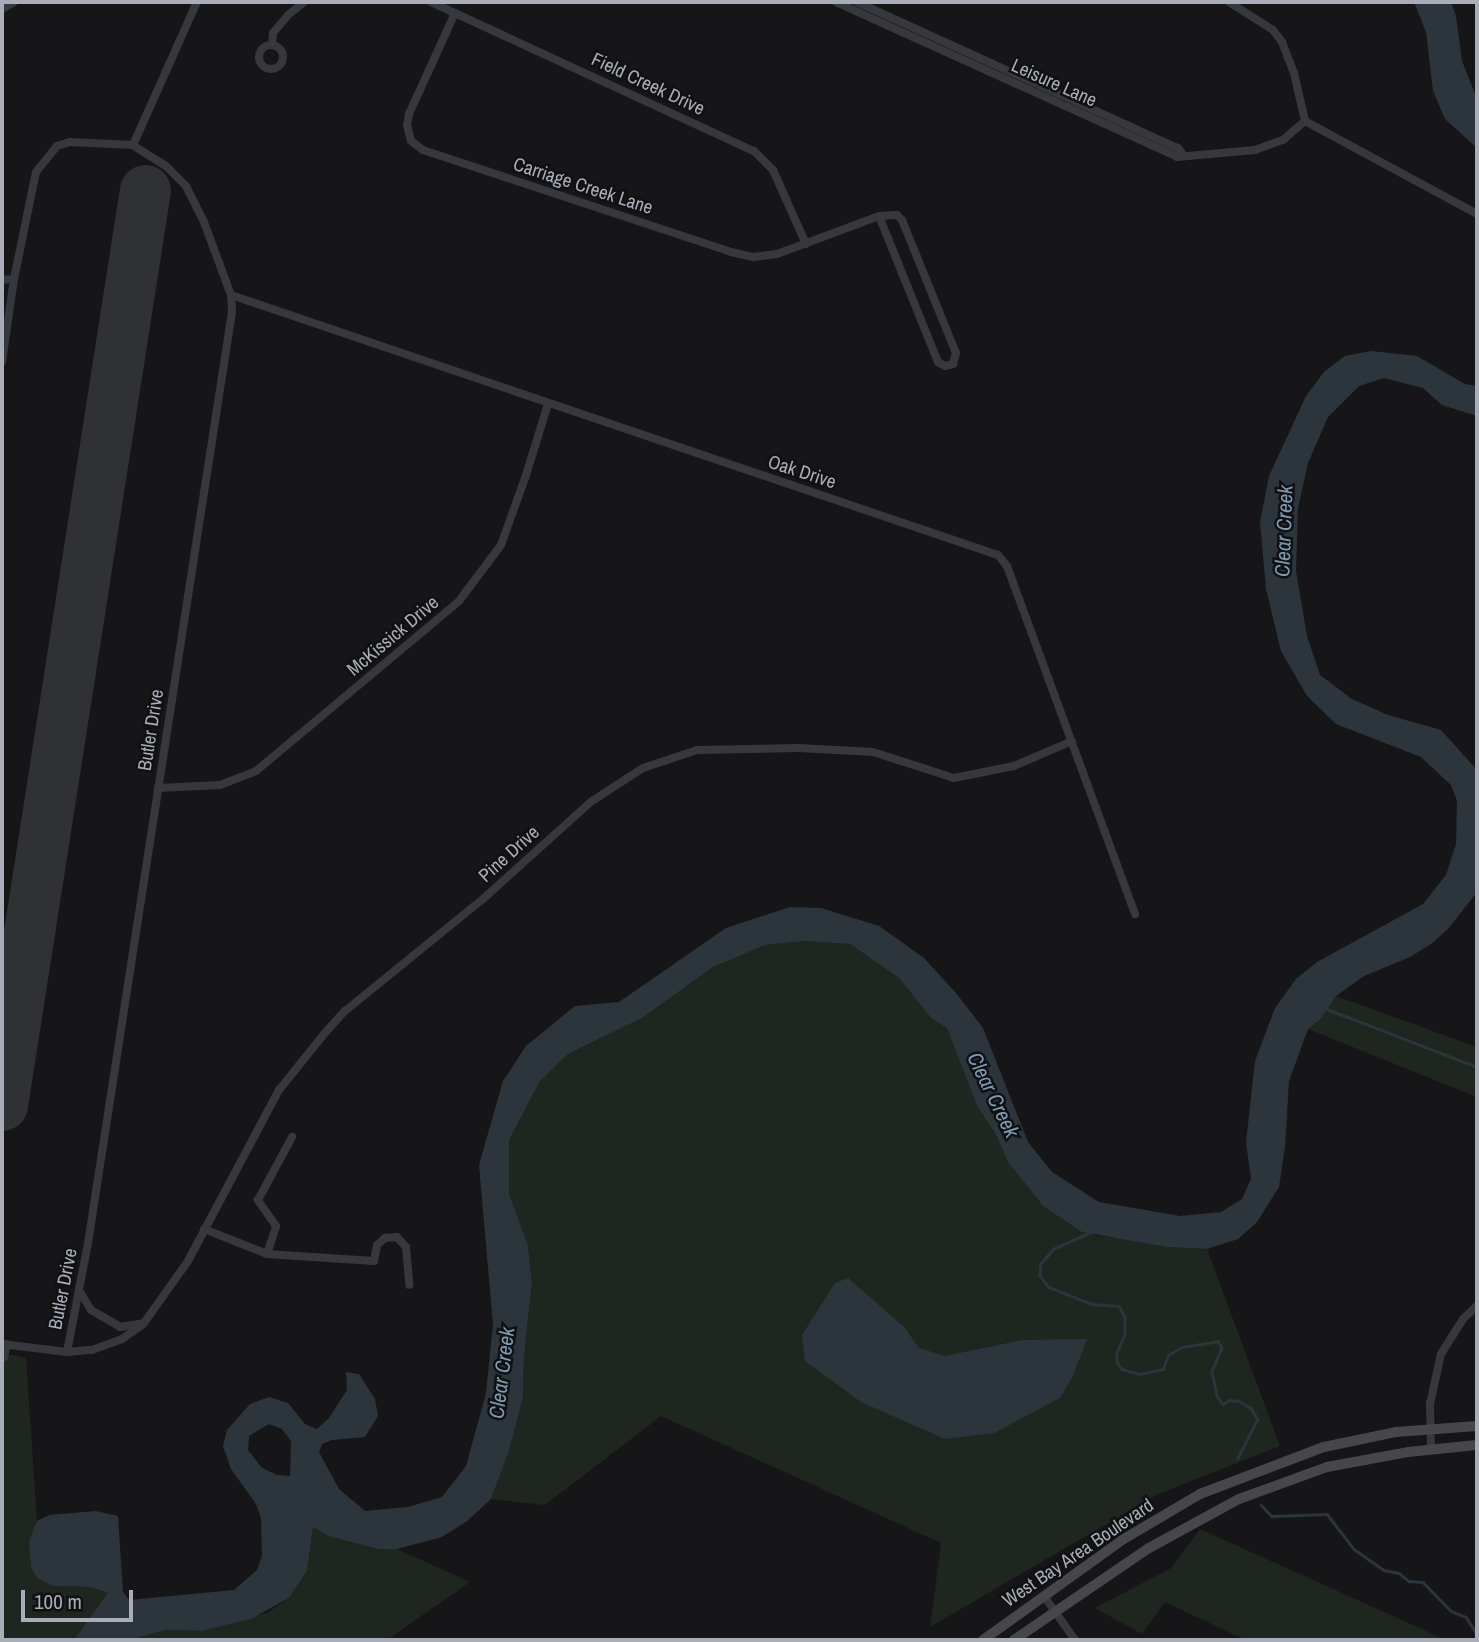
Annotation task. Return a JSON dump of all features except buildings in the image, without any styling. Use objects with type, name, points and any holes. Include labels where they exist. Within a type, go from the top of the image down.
[{"type":"main road","name":"West Bay Area Boulevard","points":[[982,1640],[1122,1539],[1200,1494],[1324,1447],[1396,1432],[1477,1426]]},
{"type":"main road","name":"West Bay Area Boulevard","points":[[1014,1640],[1149,1548],[1239,1499],[1327,1467],[1432,1449],[1477,1445]]},
{"type":"street","points":[[2,9],[14,2]]},
{"type":"street","points":[[2,362],[14,279],[36,172],[57,146],[70,142],[133,145],[197,2]]},
{"type":"street","points":[[272,45],[273,33],[288,15],[304,2]]},
{"type":"street","name":"Field Creek Drive","points":[[431,2],[754,151],[773,170],[806,244]]},
{"type":"street","name":"Leisure Lane","points":[[836,2],[913,32],[1178,148],[1184,156],[1255,150],[1283,140],[1305,121]]},
{"type":"street","name":"Leisure Lane","points":[[857,2],[913,32]]},
{"type":"street","points":[[1229,2],[1273,30],[1282,42],[1294,73],[1305,121],[1477,214]]},
{"type":"street","name":"Carriage Creek Lane","points":[[455,13],[409,114],[407,125],[411,141],[423,150],[731,252],[764,256],[806,244],[879,216]]},
{"type":"street","name":"Butler Drive","points":[[67,1352],[79,1290],[232,312],[231,295],[204,222],[186,186],[166,166],[133,145]]},
{"type":"street","points":[[890,214],[902,219],[956,353],[953,364],[945,366],[938,362],[879,216],[890,214]]},
{"type":"street","points":[[2,280],[14,279]]},
{"type":"street","name":"Oak Drive","points":[[231,295],[998,555],[1007,566],[1135,914]]},
{"type":"street","name":"McKissick Drive","points":[[158,788],[220,785],[256,771],[459,601],[500,545],[548,404]]},
{"type":"street","name":"Pine Drive","points":[[4,1344],[67,1352],[92,1350],[122,1339],[144,1323],[175,1282],[279,1090],[324,1034],[345,1012],[483,899],[592,800],[643,768],[697,750],[798,748],[873,752],[954,778],[1014,766],[1072,741]]},
{"type":"street","points":[[267,1254],[276,1226],[258,1200],[292,1136]]},
{"type":"street","points":[[204,1229],[267,1254],[374,1261],[377,1245],[385,1238],[397,1237],[406,1247],[409,1285]]},
{"type":"street","points":[[79,1290],[91,1310],[120,1327],[144,1323]]},
{"type":"street","points":[[1432,1449],[1430,1404],[1441,1354],[1463,1319],[1477,1306]]},
{"type":"street","points":[[4,1344],[4,1357]]},
{"type":"street","points":[[1044,1596],[1075,1640]]},
{"type":"shaded area","points":[[804,941],[850,944],[899,978],[932,1019],[947,1028],[977,1106],[995,1133],[1008,1162],[1043,1206],[1098,1236],[1140,1240],[1167,1247],[1207,1249],[1280,1446],[1158,1494],[930,1627],[941,1543],[661,1416],[545,1505],[491,1499],[509,1451],[523,1397],[524,1356],[532,1283],[528,1245],[509,1194],[509,1140],[540,1081],[568,1054],[642,1018],[713,967],[765,945]]},
{"type":"shaded area","points":[[1336,996],[1477,1047],[1477,1097],[1308,1029],[1321,1019]]},
{"type":"shaded area","points":[[2,1353],[26,1358],[37,1521],[29,1540],[52,1586],[92,1587],[108,1593],[74,1640],[2,1640]]},
{"type":"shaded area","points":[[313,1527],[328,1536],[378,1549],[397,1549],[470,1582],[387,1640],[129,1640],[166,1630],[201,1631],[267,1613],[289,1598],[307,1571]]},
{"type":"shaded area","points":[[1200,1529],[1446,1640],[1245,1640],[1165,1602],[1142,1634],[1095,1608],[1171,1568]]},
{"type":"water","points":[[1414,2],[1451,2],[1456,16],[1462,61],[1477,99],[1477,148],[1445,119],[1433,91],[1426,32]]},
{"type":"water","name":"Clear Creek","points":[[1371,351],[1417,356],[1465,384],[1477,386],[1477,416],[1442,405],[1423,388],[1384,378],[1359,386],[1328,417],[1308,463],[1298,508],[1296,571],[1307,636],[1320,675],[1352,699],[1388,715],[1441,730],[1477,770],[1477,892],[1448,929],[1431,944],[1410,957],[1364,976],[1336,996],[1321,1019],[1308,1029],[1289,1081],[1285,1147],[1279,1187],[1257,1222],[1238,1239],[1207,1249],[1167,1247],[1082,1232],[1043,1206],[1008,1162],[995,1133],[977,1106],[947,1028],[932,1019],[899,978],[850,944],[804,941],[765,945],[713,967],[642,1018],[568,1054],[540,1081],[509,1140],[509,1194],[528,1245],[532,1283],[524,1356],[523,1397],[509,1451],[491,1499],[467,1521],[442,1537],[397,1549],[378,1549],[328,1536],[313,1527],[307,1571],[289,1598],[251,1619],[201,1631],[166,1630],[129,1640],[74,1640],[108,1593],[91,1587],[53,1586],[37,1578],[31,1567],[29,1540],[37,1521],[49,1515],[96,1511],[118,1516],[123,1592],[129,1600],[234,1590],[257,1570],[262,1556],[261,1518],[256,1504],[231,1469],[223,1446],[227,1430],[250,1404],[269,1397],[288,1403],[305,1424],[317,1429],[329,1418],[347,1390],[346,1372],[359,1374],[375,1399],[378,1416],[365,1437],[332,1440],[322,1444],[319,1452],[339,1489],[365,1511],[408,1507],[442,1497],[466,1466],[486,1393],[493,1324],[479,1165],[503,1081],[526,1046],[575,1006],[619,1002],[726,928],[790,907],[821,908],[879,926],[924,958],[983,1028],[1028,1142],[1052,1172],[1099,1202],[1180,1216],[1221,1212],[1242,1199],[1251,1179],[1246,1142],[1255,1061],[1275,1008],[1296,979],[1317,962],[1423,904],[1446,875],[1456,844],[1457,801],[1451,785],[1421,757],[1336,724],[1307,696],[1281,651],[1266,589],[1260,522],[1269,476],[1306,396],[1324,372],[1345,356]],"holes":[[[269,1424],[282,1429],[291,1441],[290,1476],[277,1475],[262,1468],[248,1450],[249,1436]]]},
{"type":"water","points":[[848,1278],[904,1327],[919,1348],[945,1356],[1023,1340],[1087,1339],[1073,1376],[1060,1398],[994,1433],[945,1439],[861,1402],[805,1361],[802,1335],[835,1283]]},
{"type":"waterway","points":[[1327,1009],[1477,1067]]},
{"type":"waterway","points":[[1092,1232],[1054,1249],[1041,1264],[1040,1276],[1049,1287],[1092,1304],[1119,1306],[1125,1317],[1125,1334],[1117,1353],[1117,1362],[1122,1369],[1139,1374],[1163,1369],[1168,1355],[1182,1347],[1218,1341],[1222,1348],[1212,1372],[1217,1396],[1223,1404],[1229,1400],[1239,1401],[1251,1408],[1258,1419],[1238,1458]]},
{"type":"waterway","points":[[1261,1505],[1272,1516],[1327,1514],[1354,1549],[1384,1570],[1399,1573],[1409,1581],[1423,1582],[1451,1611],[1466,1617],[1477,1634]]},
{"type":"runway","points":[[2,1105],[145,190]]}]
